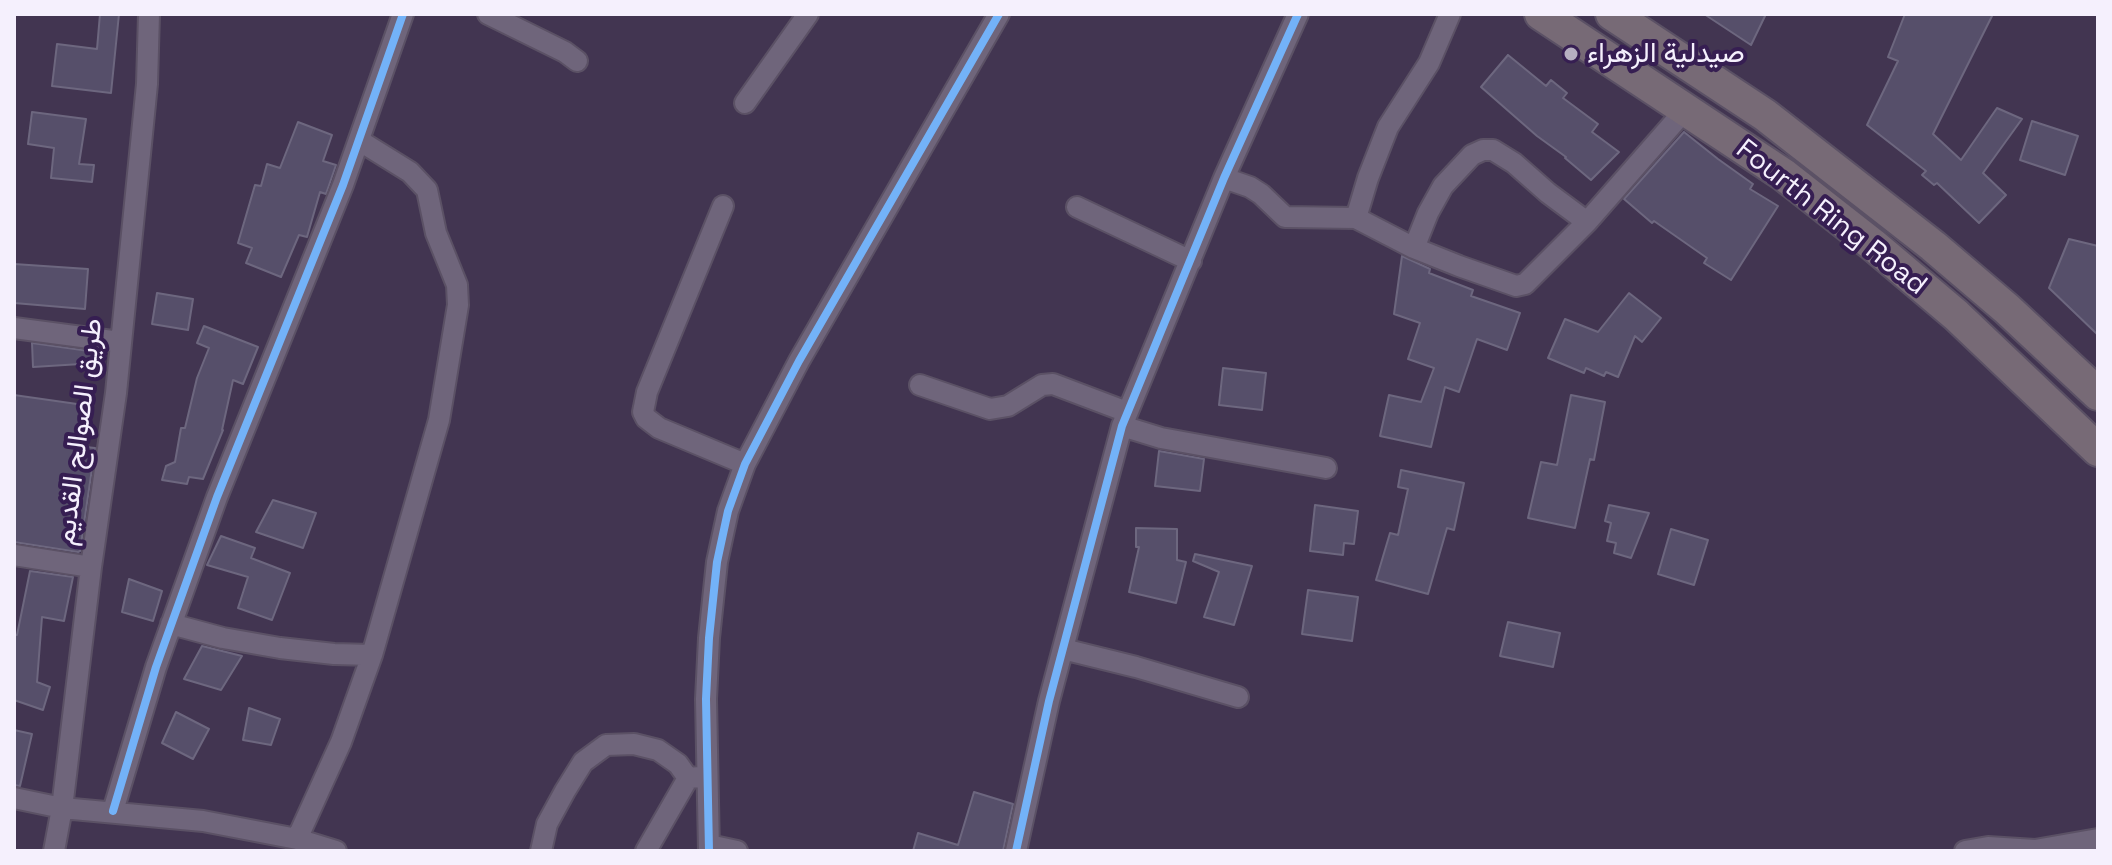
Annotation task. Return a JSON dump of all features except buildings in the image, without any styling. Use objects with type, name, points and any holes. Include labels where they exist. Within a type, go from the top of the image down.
[{"type":"main road","name":"Fourth Ring Road","points":[[1541,14],[1784,175],[1956,315],[2098,450]]},
{"type":"main road","name":"Fourth Ring Road","points":[[1612,14],[1643,22],[1933,246],[2007,309],[2098,394]]},
{"type":"street","name":"طريق الصوالح القديم","points":[[54,851],[110,437],[145,98],[149,14]]},
{"type":"street","points":[[113,811],[171,624],[217,497],[360,141],[403,14]]},
{"type":"street","points":[[745,103],[808,14]]},
{"type":"street","points":[[737,851],[709,848],[698,777],[717,562],[728,511],[745,464],[799,361],[999,14]]},
{"type":"street","points":[[1016,851],[1049,701],[1125,419],[1224,178],[1298,14]]},
{"type":"street","points":[[1356,218],[1388,127],[1429,63],[1450,14]]},
{"type":"street","points":[[496,16],[577,61]]},
{"type":"street","points":[[1224,178],[1261,194],[1285,217],[1356,218],[1414,248],[1516,286],[1525,284],[1587,222],[1685,110]]},
{"type":"street","points":[[297,839],[341,742],[372,655],[439,420],[458,305],[457,285],[436,233],[427,190],[410,172],[360,141]]},
{"type":"street","points":[[1414,248],[1443,186],[1472,155],[1483,150],[1493,150],[1514,163],[1587,222]]},
{"type":"street","points":[[723,206],[647,392],[643,412],[659,428],[745,464]]},
{"type":"street","points":[[1077,207],[1191,261]]},
{"type":"street","points":[[14,328],[120,342]]},
{"type":"street","points":[[920,385],[990,409],[1008,406],[1042,385],[1053,384],[1161,438],[1326,468]]},
{"type":"street","points":[[14,555],[91,567]]},
{"type":"street","points":[[171,624],[223,638],[280,648],[372,655]]},
{"type":"street","points":[[1063,649],[1238,697]]},
{"type":"street","points":[[541,851],[547,824],[565,791],[583,762],[606,745],[634,744],[658,750],[698,777]]},
{"type":"street","points":[[646,851],[698,777]]},
{"type":"street","points":[[14,798],[62,808],[203,821],[297,839],[336,851]]},
{"type":"street","points":[[1965,851],[1988,847],[2035,850],[2098,839]]},
{"type":"cycle path","points":[[113,811],[156,667],[217,497],[343,185],[403,14]]},
{"type":"cycle path","points":[[709,851],[706,699],[709,638],[717,562],[728,511],[745,464],[799,361],[999,14]]},
{"type":"cycle path","points":[[1016,851],[1049,701],[1122,426],[1224,178],[1298,14]]},
{"type":"place","name":"صيدلية الزهراء","points":[[1571,54]]}]
